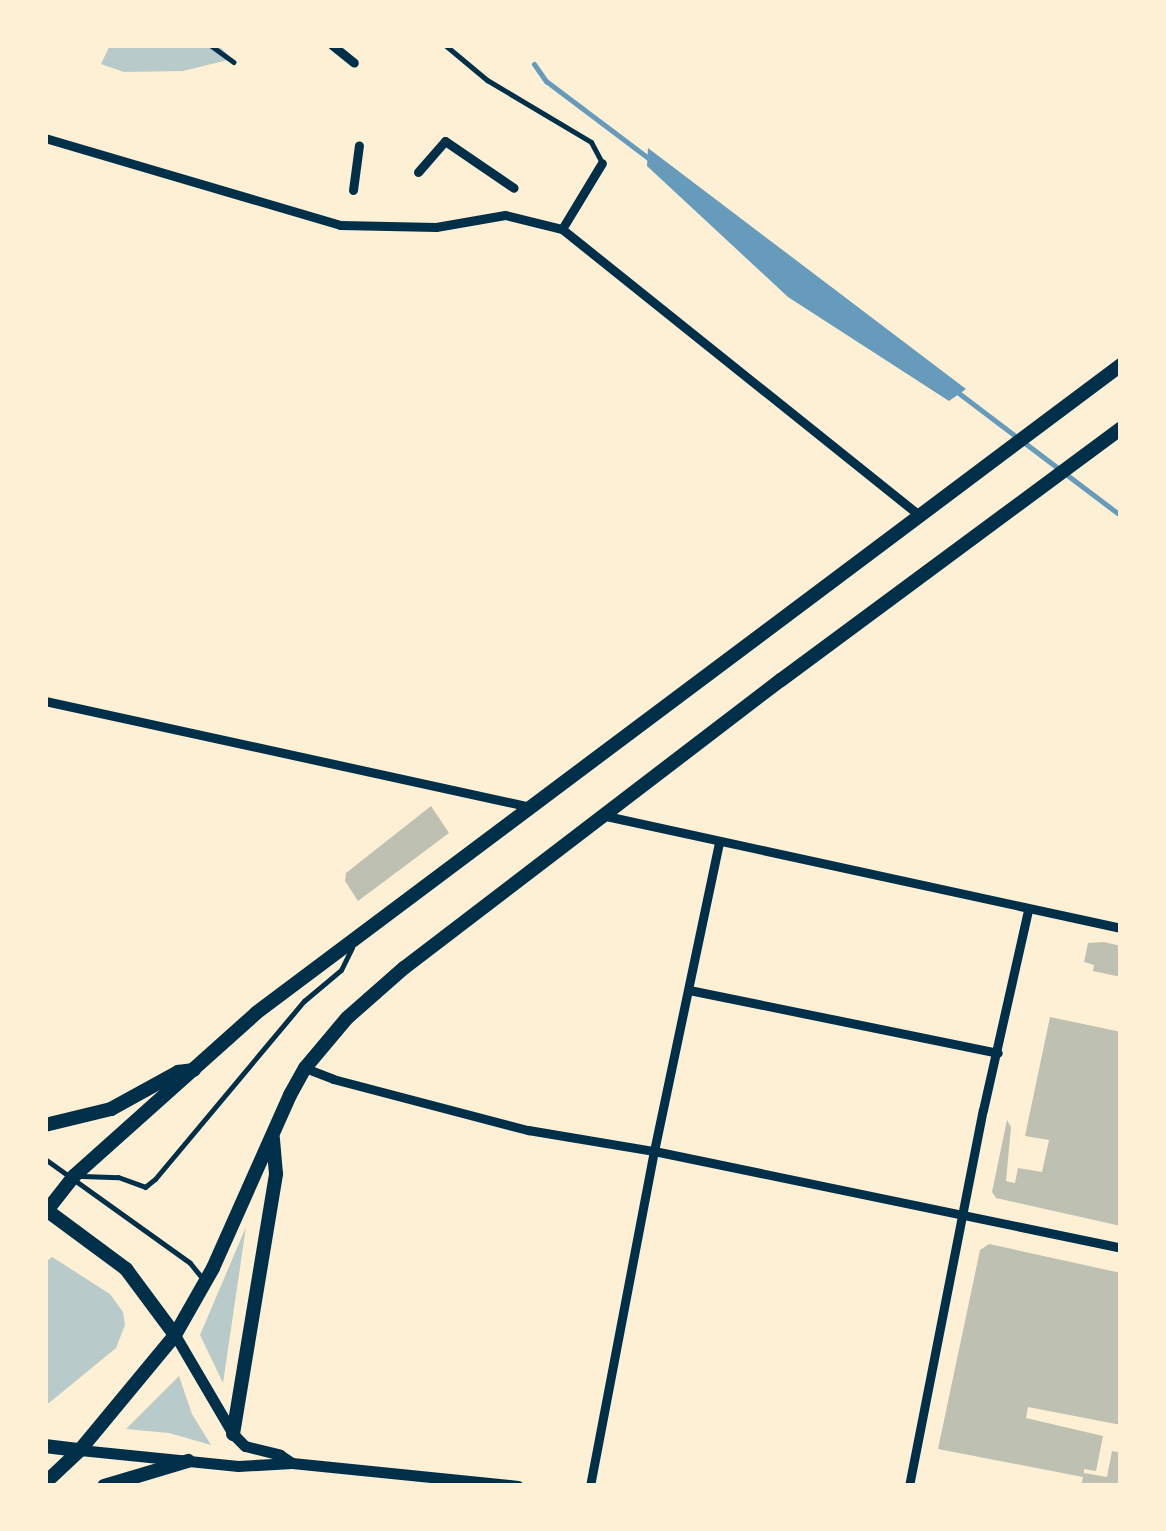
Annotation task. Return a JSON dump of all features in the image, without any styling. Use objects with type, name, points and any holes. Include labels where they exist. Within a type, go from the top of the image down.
[{"type":"main road","points":[[175,1335],[126,1268],[46,1211],[74,1176],[256,1014],[356,936],[1121,364]]},
{"type":"main road","points":[[45,1483],[80,1450],[175,1335],[206,1282],[305,1068],[347,1018],[404,968],[781,680],[1121,428]]},
{"type":"main road","points":[[45,1124],[111,1109],[178,1072],[195,1070]]},
{"type":"main road","points":[[233,1434],[276,1174],[273,1132]]},
{"type":"main road","points":[[45,1446],[80,1450]]},
{"type":"main road","points":[[104,1486],[188,1461]]},
{"type":"street","points":[[332,45],[354,63]]},
{"type":"street","points":[[45,138],[340,224],[436,227],[505,215],[562,229],[920,516]]},
{"type":"street","points":[[418,172],[444,141],[514,188]]},
{"type":"street","points":[[353,190],[359,146]]},
{"type":"street","points":[[562,229],[602,163]]},
{"type":"street","points":[[45,701],[532,807]]},
{"type":"street","points":[[606,816],[1121,928]]},
{"type":"street","points":[[590,1486],[654,1151],[719,843]]},
{"type":"street","points":[[909,1486],[1028,910]]},
{"type":"street","points":[[689,990],[998,1053]]},
{"type":"street","points":[[305,1068],[333,1080],[528,1130],[654,1151],[1121,1248]]},
{"type":"street","points":[[175,1335],[233,1434],[246,1446],[280,1455],[292,1463]]},
{"type":"street","points":[[80,1450],[238,1466],[292,1463],[518,1486]]},
{"type":"lane","points":[[210,45],[233,62]]},
{"type":"lane","points":[[446,45],[487,80],[591,142],[602,163]]},
{"type":"lane","points":[[74,1176],[118,1178],[145,1188],[156,1179],[304,1002],[341,970],[356,936]]},
{"type":"lane","points":[[45,1159],[74,1176],[190,1263],[206,1282]]},
{"type":"shaded area","points":[[110,45],[218,45],[232,59],[183,71],[124,72],[101,64]]},
{"type":"shaded area","points":[[246,1227],[223,1383],[200,1335]]},
{"type":"shaded area","points":[[52,1257],[110,1294],[123,1312],[125,1325],[116,1348],[45,1403],[45,1263]]},
{"type":"shaded area","points":[[179,1376],[192,1414],[211,1445],[169,1433],[126,1429]]},
{"type":"water","points":[[648,148],[966,389],[949,401],[788,297],[647,166]]},
{"type":"building","points":[[431,806],[449,833],[358,901],[345,881],[346,873]]},
{"type":"building","points":[[1088,943],[1121,946],[1121,977],[1093,971],[1094,965],[1084,962]]},
{"type":"building","points":[[1050,1017],[1121,1032],[1121,1226],[996,1198],[992,1192],[1007,1120],[1011,1127],[1006,1181],[1015,1183],[1018,1168],[1042,1172],[1049,1140],[1025,1136]]},
{"type":"building","points":[[989,1244],[1121,1273],[1121,1425],[1028,1407],[1026,1418],[1103,1436],[1096,1471],[1084,1469],[1084,1473],[1107,1477],[1112,1451],[1121,1453],[1121,1486],[1081,1486],[1083,1477],[938,1449],[980,1250]]},
{"type":"waterway","points":[[534,64],[546,81],[652,161]]},
{"type":"waterway","points":[[956,391],[1121,516]]}]
